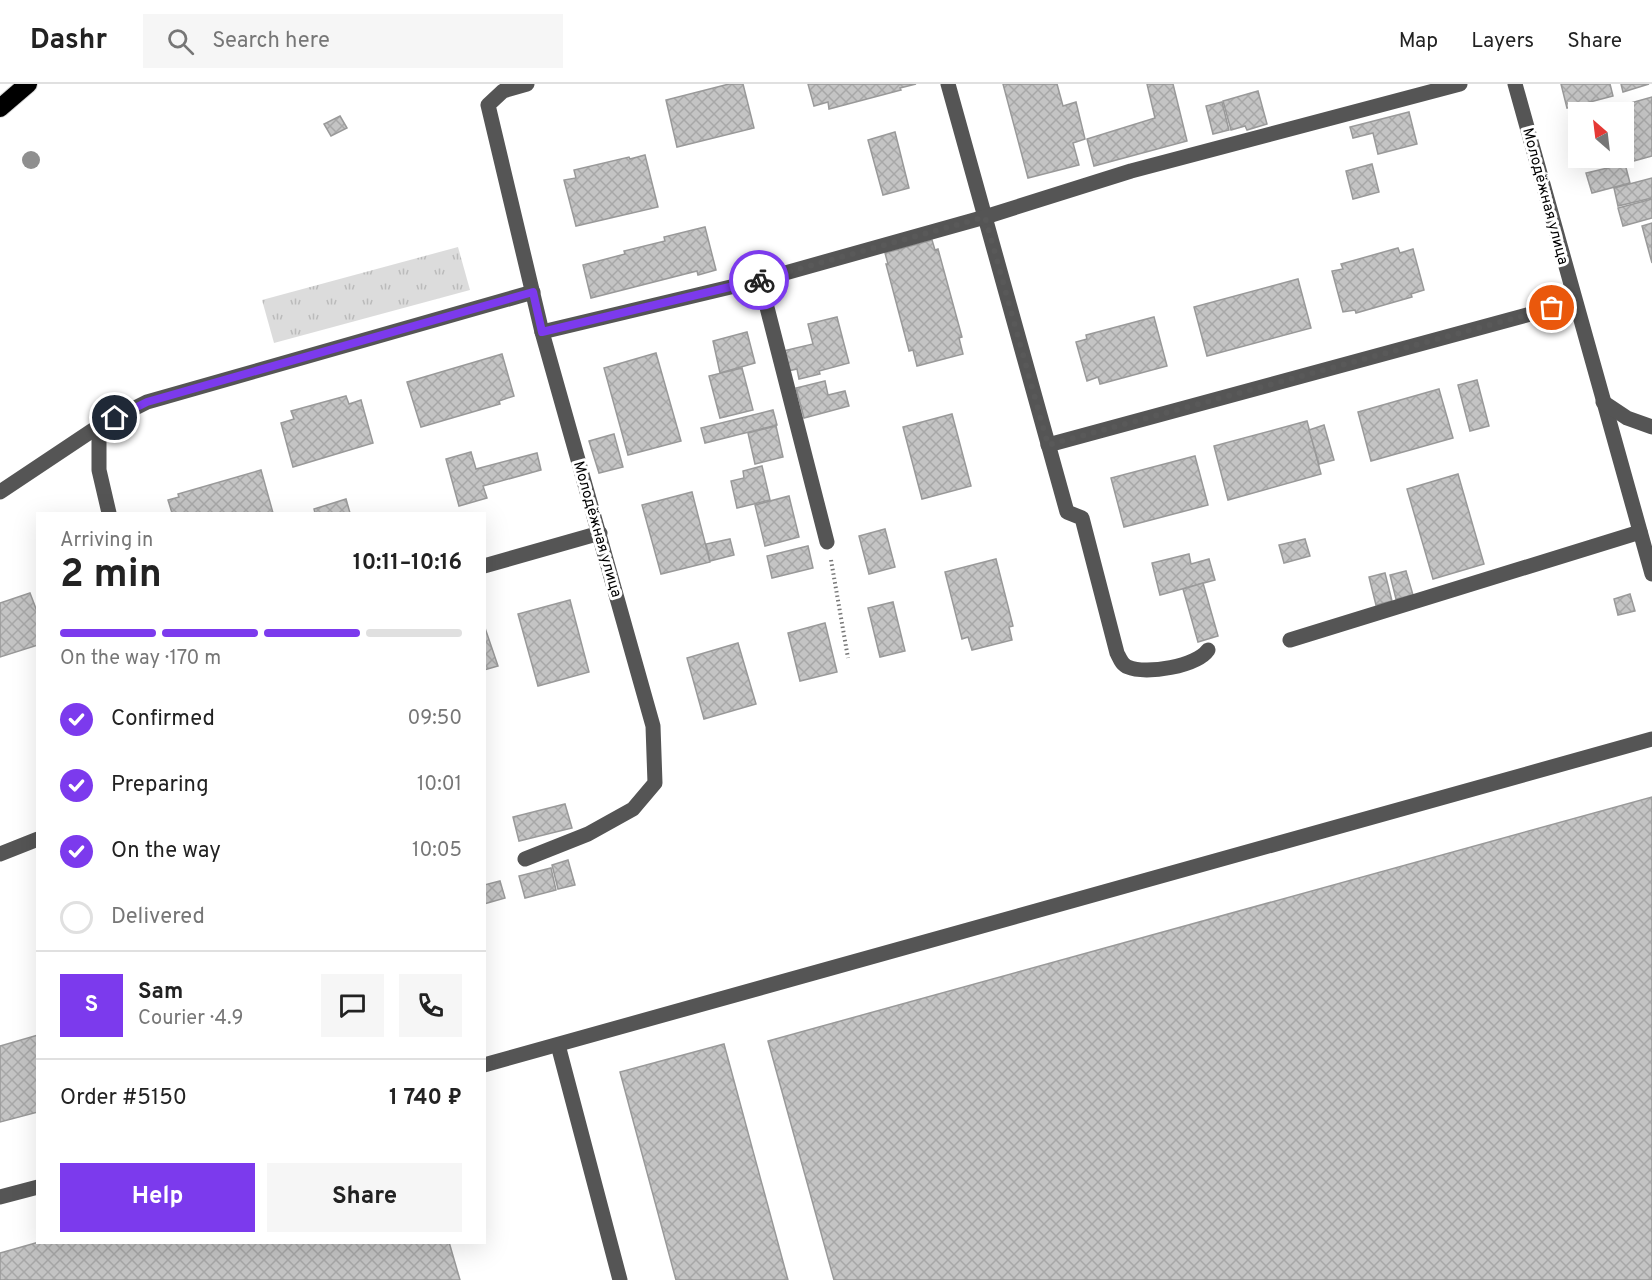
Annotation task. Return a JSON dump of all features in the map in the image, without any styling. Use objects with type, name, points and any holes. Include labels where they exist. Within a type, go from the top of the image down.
[{"type":"highway","points":[[0,108],[28,84]]},
{"type":"street","name":"Молодёжная улица","points":[[525,859],[588,834],[633,808],[655,783],[653,726],[542,332],[488,105],[503,91],[527,84]]},
{"type":"street","points":[[948,84],[1067,512],[1082,518],[1121,663],[1140,670],[1163,668],[1196,661],[1208,650]]},
{"type":"street","points":[[542,332],[760,280],[985,217],[1131,171],[1460,84]]},
{"type":"street","name":"Молодёжная улица","points":[[1515,84],[1652,574]]},
{"type":"street","points":[[760,280],[827,542]]},
{"type":"street","points":[[0,492],[99,426],[147,402],[533,292]]},
{"type":"street","points":[[1048,445],[1575,302]]},
{"type":"street","points":[[1604,402],[1627,418],[1652,427]]},
{"type":"street","points":[[99,426],[99,470],[109,512]]},
{"type":"street","points":[[1290,640],[1640,532]]},
{"type":"street","points":[[486,565],[600,533]]},
{"type":"street","points":[[486,1064],[1652,739]]},
{"type":"street","points":[[0,854],[36,840]]},
{"type":"street","points":[[558,1045],[620,1280]]},
{"type":"street","points":[[0,1197],[36,1188]]},
{"type":"path","points":[[827,542],[848,658]]},
{"type":"green space","points":[[458,247],[470,290],[274,343],[262,300]]},
{"type":"building","points":[[729,84],[743,84],[754,128],[677,147],[666,100]]},
{"type":"building","points":[[808,84],[916,84],[829,109],[828,102],[814,106]]},
{"type":"building","points":[[1003,84],[1057,84],[1063,106],[1076,102],[1085,139],[1073,143],[1079,165],[1028,178]]},
{"type":"building","points":[[1147,84],[1173,84],[1187,141],[1094,166],[1087,139],[1155,118]]},
{"type":"building","points":[[1561,84],[1610,84],[1613,96],[1590,102],[1568,102],[1567,108]]},
{"type":"building","points":[[1621,84],[1649,84],[1623,92]]},
{"type":"building","points":[[1258,91],[1267,124],[1247,130],[1245,126],[1231,130],[1223,101]]},
{"type":"building","points":[[1652,97],[1652,156],[1634,161],[1634,102]]},
{"type":"building","points":[[1222,102],[1229,130],[1213,134],[1206,106]]},
{"type":"building","points":[[1409,112],[1417,144],[1378,154],[1373,133],[1353,138],[1350,127]]},
{"type":"building","points":[[340,116],[347,128],[331,136],[324,124]]},
{"type":"building","points":[[895,132],[909,188],[883,195],[868,140]]},
{"type":"building","points":[[645,155],[658,207],[576,226],[564,180],[576,178],[574,170]]},
{"type":"building","points":[[1372,164],[1379,192],[1353,199],[1346,171]]},
{"type":"building","points":[[1608,168],[1626,168],[1630,183],[1592,193],[1586,173]]},
{"type":"building","points":[[1652,178],[1652,198],[1618,206],[1614,188]]},
{"type":"building","points":[[1652,199],[1652,218],[1623,226],[1618,208]]},
{"type":"building","points":[[1652,223],[1652,263],[1642,226]]},
{"type":"building","points":[[705,227],[716,270],[698,275],[697,271],[591,298],[583,265],[625,254],[624,251],[665,241],[664,237]]},
{"type":"building","points":[[932,240],[935,250],[938,249],[962,337],[959,338],[963,354],[917,366],[913,350],[909,351],[885,253]]},
{"type":"building","points":[[1398,248],[1400,253],[1413,249],[1424,290],[1411,294],[1412,297],[1356,313],[1355,310],[1343,312],[1332,271],[1343,269],[1341,264]]},
{"type":"building","points":[[1298,279],[1311,328],[1207,356],[1194,307]]},
{"type":"building","points":[[837,317],[849,363],[799,379],[797,369],[788,371],[783,351],[813,344],[808,324]]},
{"type":"building","points":[[1154,317],[1167,366],[1100,384],[1098,377],[1087,381],[1076,342],[1087,339],[1086,335]]},
{"type":"building","points":[[747,332],[755,363],[720,373],[713,341]]},
{"type":"building","points":[[656,353],[681,441],[628,455],[604,368]]},
{"type":"building","points":[[502,354],[514,396],[499,401],[500,404],[421,427],[407,382]]},
{"type":"building","points":[[742,368],[753,410],[720,418],[709,376]]},
{"type":"building","points":[[1477,380],[1489,426],[1470,431],[1458,385]]},
{"type":"building","points":[[825,381],[828,395],[845,391],[849,406],[804,418],[796,388]]},
{"type":"building","points":[[1439,389],[1453,438],[1371,461],[1358,412]]},
{"type":"building","points":[[346,396],[349,404],[361,400],[373,443],[293,467],[281,423],[294,419],[291,411]]},
{"type":"building","points":[[773,410],[777,425],[705,443],[701,428]]},
{"type":"building","points":[[952,414],[971,486],[922,499],[903,427]]},
{"type":"building","points":[[1307,421],[1321,474],[1228,500],[1214,446]]},
{"type":"building","points":[[1324,425],[1334,460],[1319,464],[1309,430]]},
{"type":"building","points":[[776,426],[783,457],[755,464],[748,433]]},
{"type":"building","points":[[614,434],[623,467],[599,473],[589,441]]},
{"type":"building","points":[[471,452],[476,469],[537,453],[541,470],[483,486],[487,498],[459,506],[446,459]]},
{"type":"building","points":[[1195,456],[1208,505],[1124,527],[1111,478]]},
{"type":"building","points":[[762,466],[770,500],[737,508],[731,481],[744,478],[743,471]]},
{"type":"building","points":[[261,470],[273,512],[172,512],[168,500],[179,497],[178,494]]},
{"type":"building","points":[[1458,474],[1484,564],[1433,579],[1407,489]]},
{"type":"building","points":[[692,492],[710,562],[661,574],[642,505]]},
{"type":"building","points":[[789,496],[799,537],[765,546],[755,505]]},
{"type":"building","points":[[346,499],[350,512],[315,512],[314,509]]},
{"type":"building","points":[[885,529],[895,567],[869,574],[859,536]]},
{"type":"building","points":[[730,539],[734,555],[710,561],[706,544]]},
{"type":"building","points":[[1305,539],[1310,556],[1284,563],[1279,545]]},
{"type":"building","points":[[808,546],[813,568],[772,578],[767,556]]},
{"type":"building","points":[[1189,554],[1191,564],[1209,559],[1215,580],[1160,595],[1152,563]]},
{"type":"building","points":[[996,559],[1013,626],[1009,627],[1012,640],[972,650],[968,637],[962,639],[945,572]]},
{"type":"building","points":[[1406,571],[1413,595],[1396,599],[1390,575]]},
{"type":"building","points":[[1385,573],[1392,601],[1376,605],[1369,577]]},
{"type":"building","points":[[1203,583],[1218,636],[1198,642],[1183,589]]},
{"type":"building","points":[[30,593],[36,609],[36,646],[0,657],[0,603]]},
{"type":"building","points":[[1630,594],[1635,611],[1618,615],[1614,599]]},
{"type":"building","points":[[570,600],[589,672],[538,686],[518,614]]},
{"type":"building","points":[[893,602],[905,651],[880,657],[868,608]]},
{"type":"building","points":[[825,623],[837,672],[800,681],[788,633]]},
{"type":"building","points":[[486,631],[498,666],[486,669]]},
{"type":"building","points":[[738,643],[756,704],[704,719],[687,658]]},
{"type":"building","points":[[1652,797],[1652,1280],[834,1280],[768,1041]]},
{"type":"building","points":[[565,804],[572,828],[519,841],[513,817]]},
{"type":"building","points":[[568,860],[575,885],[558,889],[552,865]]},
{"type":"building","points":[[551,868],[556,890],[525,898],[519,876]]},
{"type":"building","points":[[500,881],[505,898],[486,903],[486,884]]},
{"type":"building","points":[[36,1036],[36,1113],[0,1122],[0,1046]]},
{"type":"building","points":[[724,1044],[788,1280],[676,1280],[620,1072]]},
{"type":"building","points":[[36,1243],[450,1244],[460,1280],[0,1280],[0,1253]]},
{"type":"way so far","points":[[759,280],[985,217],[1048,445],[1552,308]]},
{"type":"route","points":[[115,418],[147,402],[533,292],[542,332],[759,280]]}]
